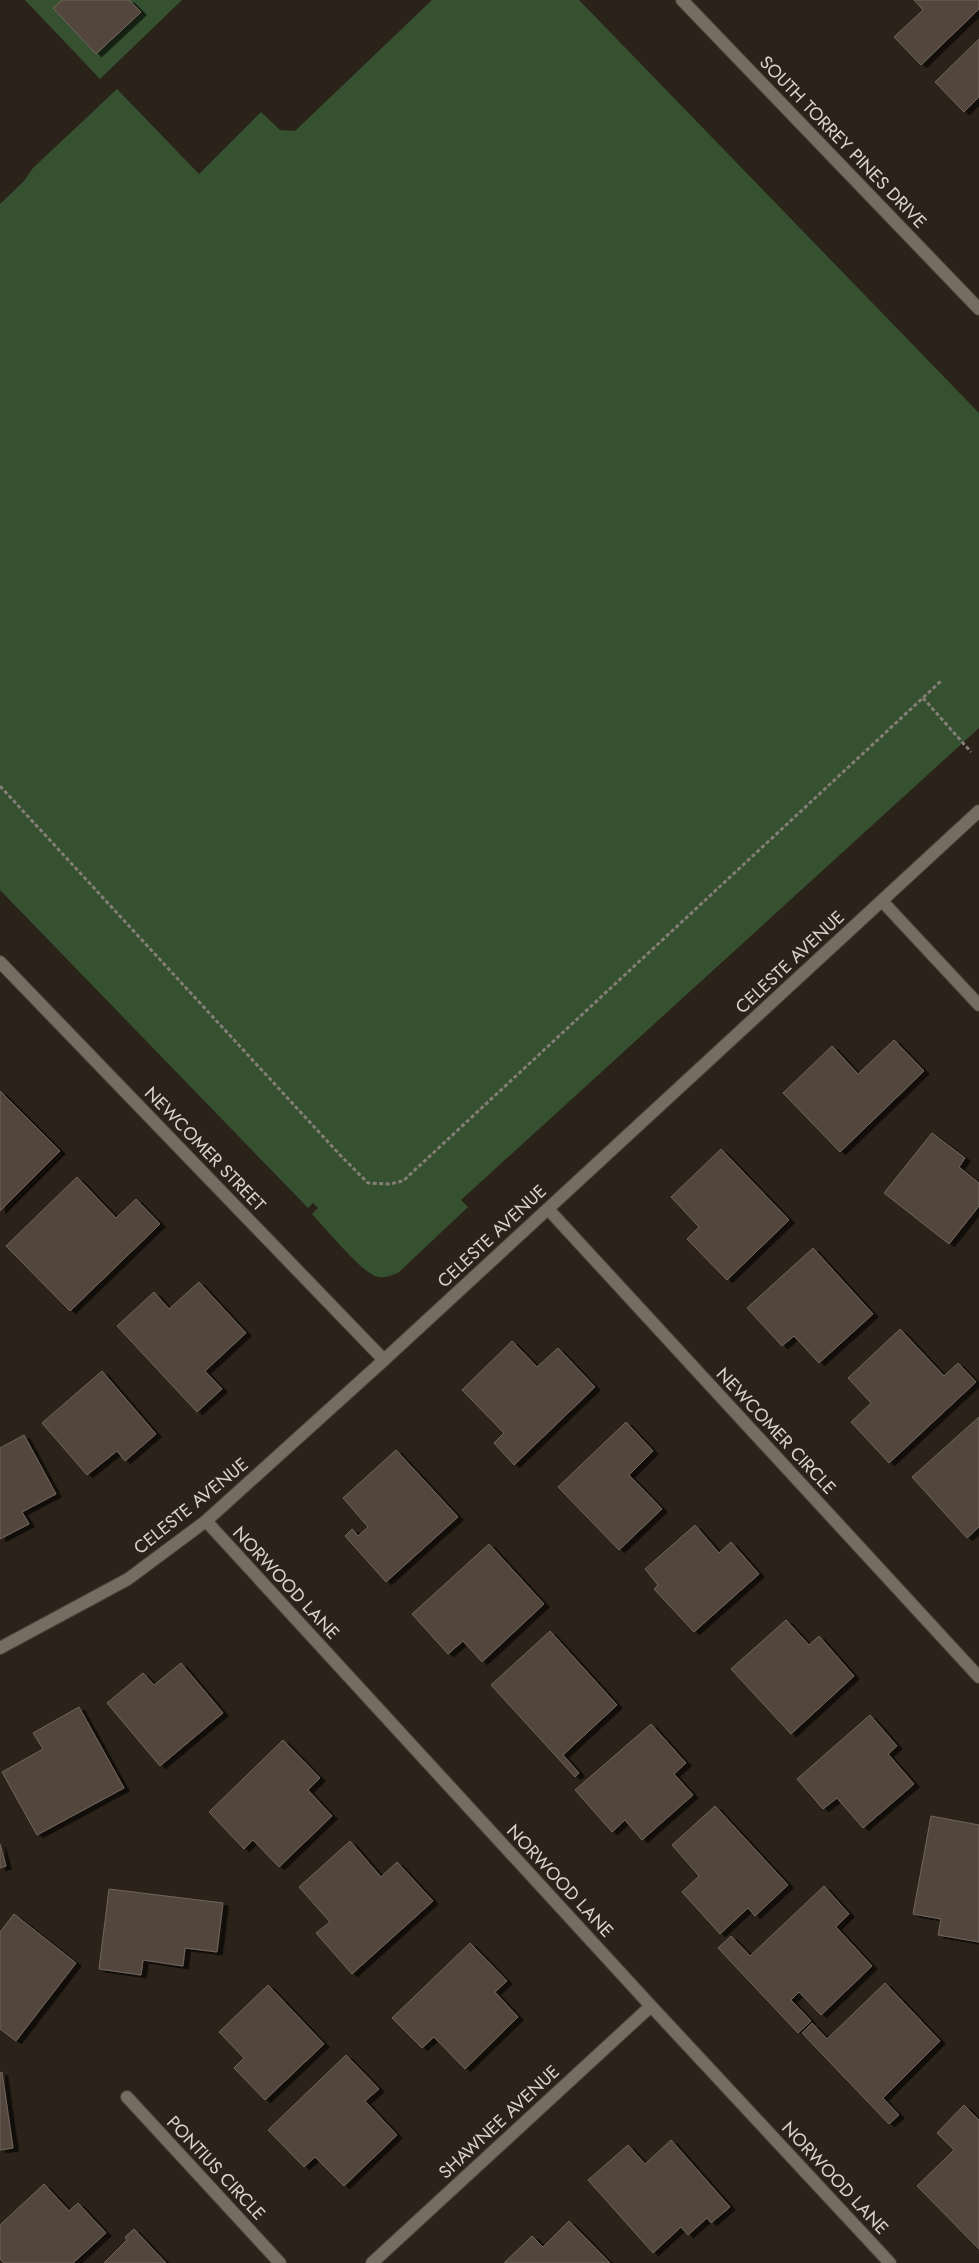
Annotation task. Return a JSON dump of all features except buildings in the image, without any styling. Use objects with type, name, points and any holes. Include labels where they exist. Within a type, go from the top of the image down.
[{"type":"street","name":"SOUTH TORREY PINES DRIVE","points":[[682,0],[979,309]]},
{"type":"street","name":"CELESTE AVENUE","points":[[0,1648],[128,1579],[206,1521],[384,1360],[979,811]]},
{"type":"street","points":[[882,901],[979,1006]]},
{"type":"street","name":"NEWCOMER STREET","points":[[0,962],[384,1360]]},
{"type":"street","name":"NEWCOMER CIRCLE","points":[[548,1209],[979,1677]]},
{"type":"street","name":"NORWOOD LANE","points":[[206,1521],[651,2006],[890,2263]]},
{"type":"street","name":"SHAWNEE AVENUE","points":[[372,2263],[651,2006]]},
{"type":"street","name":"PONTIUS CIRCLE","points":[[127,2097],[280,2263]]},
{"type":"path","points":[[0,786],[341,1156],[368,1182],[390,1184],[402,1181],[941,681]]},
{"type":"path","points":[[923,698],[971,752]]},
{"type":"green space","points":[[25,0],[182,0],[100,79]]},
{"type":"green space","points":[[432,0],[579,0],[979,413],[979,728],[461,1200],[468,1207],[398,1273],[381,1277],[368,1272],[351,1257],[312,1214],[318,1208],[313,1203],[308,1208],[0,890],[0,204],[24,181],[33,168],[117,89],[199,174],[261,112],[280,130],[295,131]]}]
